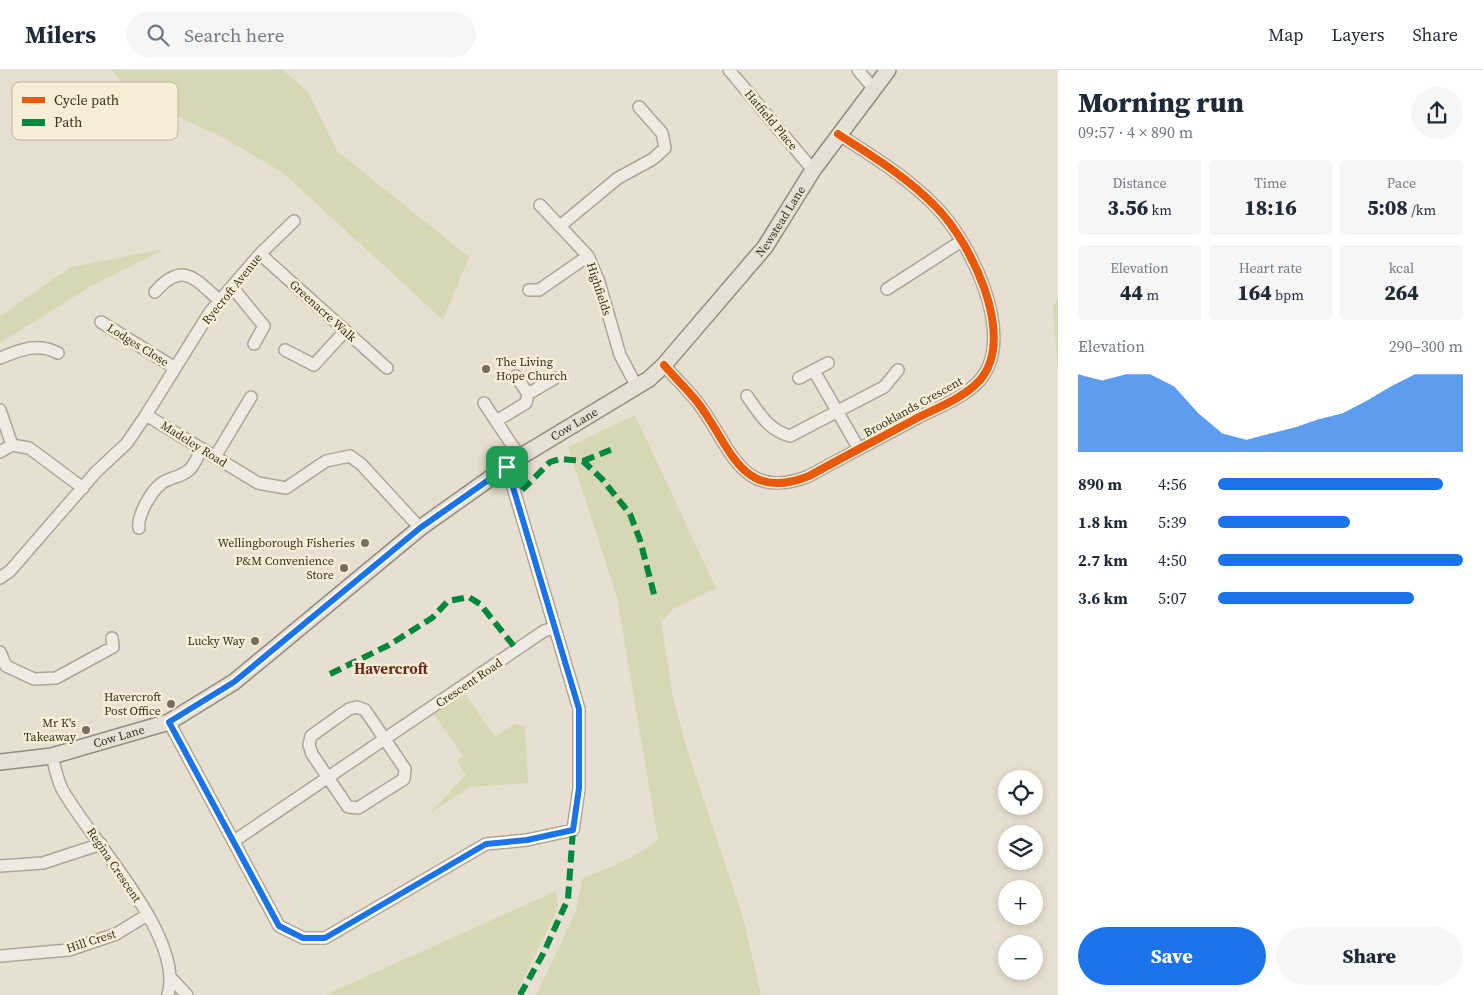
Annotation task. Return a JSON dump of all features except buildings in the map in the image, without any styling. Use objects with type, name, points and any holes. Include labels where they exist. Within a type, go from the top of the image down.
[{"type":"main road","name":"Newstead Lane","points":[[664,365],[766,247],[813,170],[838,134],[888,70]]},
{"type":"main road","name":"Cow Lane","points":[[0,762],[52,756],[169,722],[234,682],[420,528],[520,456],[637,387],[664,365]]},
{"type":"street","name":"Hatfield Place","points":[[729,70],[813,170]]},
{"type":"street","points":[[858,70],[873,88]]},
{"type":"street","points":[[560,226],[618,178],[653,159],[665,148],[662,133],[640,107]]},
{"type":"street","name":"Brooklands Crescent","points":[[664,365],[699,404],[736,464],[753,477],[780,484],[794,482],[859,449],[971,389],[981,379],[987,368],[994,333],[993,315],[982,280],[949,222],[923,193],[883,163],[838,134]]},
{"type":"street","name":"Highfields","points":[[540,205],[588,256],[600,282],[620,355],[637,387]]},
{"type":"street","name":"Ryecroft Avenue","points":[[146,415],[210,312],[260,254],[294,221]]},
{"type":"street","points":[[887,289],[960,242]]},
{"type":"street","name":"Greenacre Walk","points":[[260,254],[389,370]]},
{"type":"street","points":[[529,290],[539,290],[588,256]]},
{"type":"street","points":[[155,292],[168,278],[188,276],[220,301]]},
{"type":"street","points":[[232,287],[264,326],[254,344]]},
{"type":"street","name":"Lodges Close","points":[[102,322],[175,368]]},
{"type":"street","points":[[285,350],[314,366],[345,331]]},
{"type":"street","points":[[0,358],[24,348],[46,347],[58,353]]},
{"type":"street","points":[[799,378],[828,363]]},
{"type":"street","name":"Brooklands Crescent","points":[[814,370],[859,449]]},
{"type":"street","points":[[747,396],[769,427],[779,433],[790,436],[884,386],[898,370]]},
{"type":"street","points":[[496,422],[526,403],[528,394],[516,376]]},
{"type":"street","points":[[528,394],[555,378]]},
{"type":"street","points":[[216,457],[253,396]]},
{"type":"street","points":[[484,403],[520,456]]},
{"type":"street","points":[[0,410],[12,445]]},
{"type":"street","name":"Madeley Road","points":[[4,575],[126,442],[146,415],[258,483],[286,488],[326,461],[350,456],[361,464],[420,528]]},
{"type":"street","points":[[0,452],[12,445],[29,448],[83,488]]},
{"type":"street","points":[[139,528],[140,516],[162,482],[175,479],[190,468],[202,449]]},
{"type":"street","points":[[169,722],[279,926],[303,938],[325,938],[486,844],[527,840],[573,830],[579,788],[579,709],[553,628],[507,467]]},
{"type":"street","points":[[0,564],[4,575]]},
{"type":"street","name":"Crescent Road","points":[[234,841],[544,631],[553,628]]},
{"type":"street","points":[[0,652],[6,666],[34,679],[56,678],[113,647],[112,638]]},
{"type":"street","points":[[357,707],[364,710],[405,769],[404,779],[358,808],[348,807],[328,777],[312,754],[309,745],[311,736],[350,709],[357,707]]},
{"type":"street","name":"Regina Crescent","points":[[52,756],[62,788],[147,915],[167,956],[170,977],[168,995]]},
{"type":"street","points":[[0,866],[42,863],[101,844]]},
{"type":"street","name":"Hill Crest","points":[[0,956],[69,950],[116,934],[147,915]]},
{"type":"street","points":[[170,977],[187,995]]},
{"type":"green space","points":[[112,70],[283,70],[308,92],[337,151],[469,257],[443,320],[282,172],[222,137],[178,117],[178,82],[122,82]]},
{"type":"green space","points":[[165,249],[91,286],[0,343],[0,316],[71,267]]},
{"type":"green space","points":[[1058,299],[1058,371],[1053,306]]},
{"type":"green space","points":[[635,415],[716,588],[673,609],[661,622],[673,697],[687,749],[743,917],[761,995],[536,995],[576,911],[582,879],[631,858],[658,840],[617,597],[568,447]]},
{"type":"green space","points":[[464,692],[495,737],[515,724],[525,726],[528,783],[470,787],[430,813],[466,775],[457,761],[463,756],[434,714]]},
{"type":"green space","points":[[556,891],[558,908],[516,995],[325,995]]},
{"type":"marked path","points":[[583,461],[615,448]]},
{"type":"marked path","points":[[522,490],[550,462],[560,459],[583,461],[602,479],[630,514],[640,540],[655,598]]},
{"type":"marked path","points":[[330,674],[389,645],[432,618],[448,601],[469,597],[480,604],[517,650]]},
{"type":"marked path","points":[[520,995],[543,954],[568,899],[573,830]]},
{"type":"cycle path","points":[[664,365],[698,403],[740,465],[752,476],[767,482],[786,483],[809,476],[951,401],[967,392],[980,380],[990,361],[994,339],[991,314],[984,289],[962,241],[948,221],[924,195],[889,167],[838,134]]},
{"type":"cycle path","points":[[169,722],[279,926],[303,938],[325,938],[486,844],[527,840],[573,830],[579,789],[579,709],[507,467]]},
{"type":"place","name":"The Living Hope Church","points":[[486,369]]},
{"type":"place","name":"Wellingborough Fisheries","points":[[365,543]]},
{"type":"place","name":"P&M Convenience Store","points":[[344,568]]},
{"type":"place","name":"Lucky Way","points":[[255,641]]},
{"type":"place","name":"Havercroft Post Office","points":[[171,704]]},
{"type":"place","name":"Mr K's Takeaway","points":[[86,730]]},
{"type":"district","name":"Havercroft","points":[[391,668]]},
{"type":"route","points":[[507,467],[553,628],[579,709],[579,788],[573,830],[527,840],[486,844],[325,938],[303,938],[279,926],[169,722],[234,682],[372,570],[420,528],[507,467]]}]
